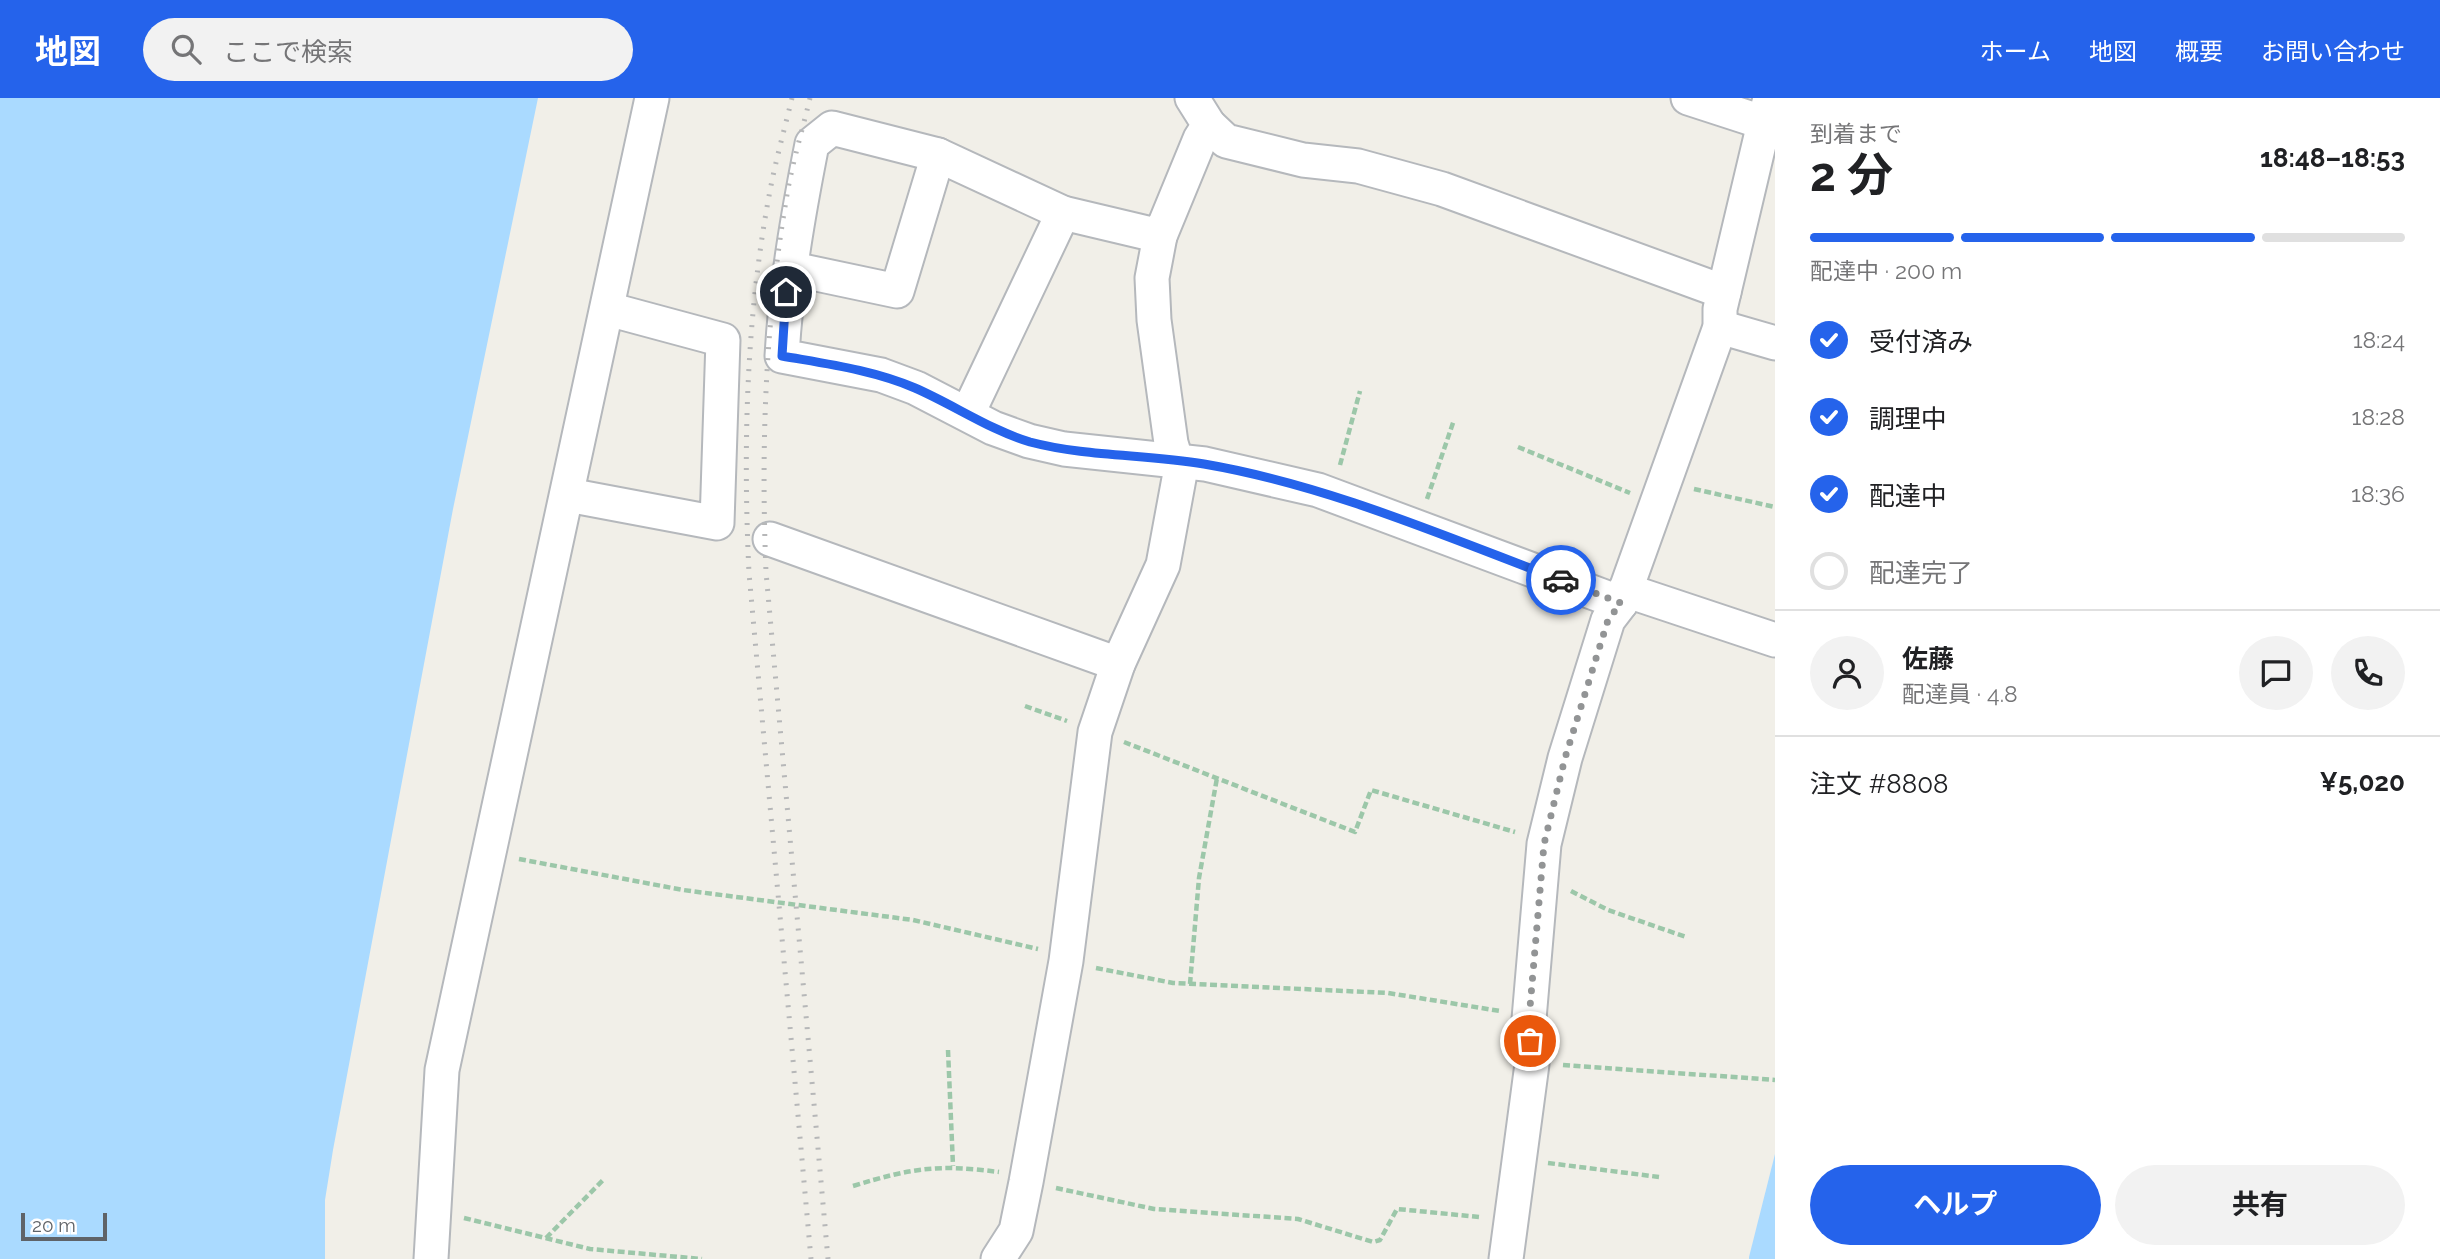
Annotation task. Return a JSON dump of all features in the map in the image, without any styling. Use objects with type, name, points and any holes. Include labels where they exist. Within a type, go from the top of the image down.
[{"type":"street","points":[[431,1259],[442,1070],[652,98]]},
{"type":"street","points":[[1506,1259],[1532,1064],[1529,1016],[1545,841],[1565,758],[1608,620],[1623,597],[1720,327],[1724,292],[1768,110],[1688,98]]},
{"type":"street","points":[[1201,112],[1226,141],[1303,160],[1358,166],[1442,189],[1724,292]]},
{"type":"street","points":[[998,1259],[1016,1231],[1026,1179],[1066,958],[1095,730],[1118,664],[1163,565],[1181,473],[1171,443],[1154,320],[1152,278],[1160,236],[1200,139],[1201,112]]},
{"type":"street","points":[[1160,236],[1063,213],[938,155],[832,128],[811,144],[794,234],[793,269],[786,292],[782,356],[881,375],[968,413],[993,428],[1064,449],[1205,464],[1332,495],[1623,597],[1775,640]]},
{"type":"street","points":[[793,269],[897,291],[938,155]]},
{"type":"street","points":[[968,413],[1063,213]]},
{"type":"street","points":[[568,495],[718,523],[723,340],[608,309]]},
{"type":"street","points":[[1720,327],[1775,343]]},
{"type":"street","points":[[770,539],[1118,664]]},
{"type":"path","points":[[1332,495],[1360,391]]},
{"type":"path","points":[[1417,527],[1454,420]]},
{"type":"path","points":[[1518,447],[1660,493],[1775,508]]},
{"type":"path","points":[[1025,706],[1095,730],[1355,832],[1371,790],[1545,841]]},
{"type":"path","points":[[1190,984],[1199,878],[1217,778]]},
{"type":"path","points":[[487,853],[683,890],[913,920],[1066,958],[1081,965],[1190,984],[1388,993],[1529,1016]]},
{"type":"path","points":[[1541,878],[1608,910],[1686,937]]},
{"type":"path","points":[[948,1050],[953,1166]]},
{"type":"path","points":[[1532,1064],[1775,1080]]},
{"type":"path","points":[[1519,1160],[1658,1177]]},
{"type":"path","points":[[853,1186],[907,1169],[953,1166],[1026,1179],[1154,1209],[1298,1219],[1373,1242],[1380,1240],[1397,1209],[1509,1223]]},
{"type":"path","points":[[546,1238],[604,1179]]},
{"type":"path","points":[[432,1210],[590,1249],[702,1259]]},
{"type":"water","points":[[0,98],[538,98],[453,509],[333,1150],[325,1200],[325,1259],[0,1259]]},
{"type":"water","points":[[1775,1154],[1775,1259],[1749,1259],[1749,1257]]},
{"type":"railway","points":[[792,98],[769,196],[755,290],[748,384],[746,479],[749,573],[811,1259]]},
{"type":"railway","points":[[810,98],[788,188],[773,293],[766,386],[765,526],[766,572],[828,1259]]},
{"type":"way so far","points":[[1530,1041],[1534,943],[1544,844],[1565,758],[1608,620],[1621,603],[1561,580]]},
{"type":"route","points":[[786,292],[782,356],[881,375],[916,388],[993,428],[1029,441],[1064,449],[1205,464],[1318,490],[1561,580]]}]
